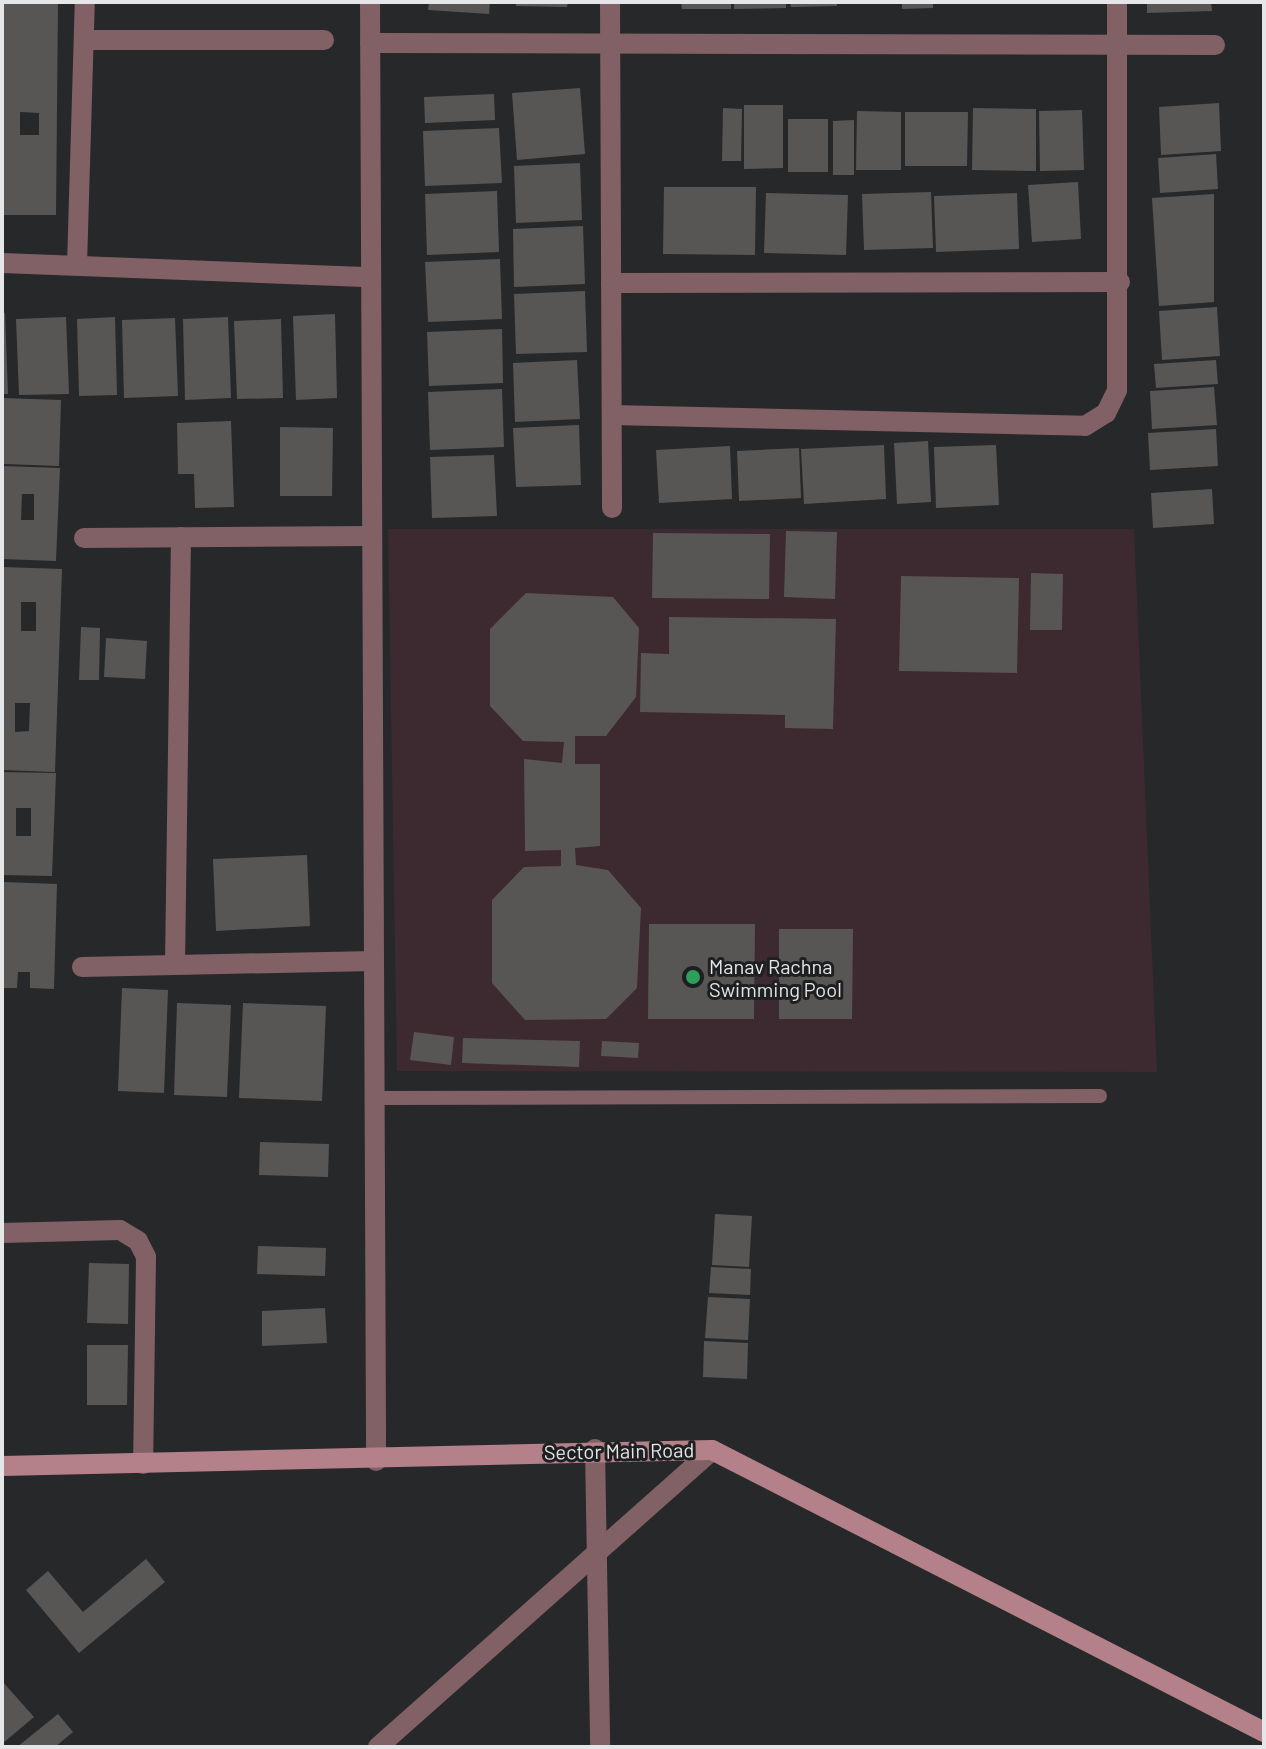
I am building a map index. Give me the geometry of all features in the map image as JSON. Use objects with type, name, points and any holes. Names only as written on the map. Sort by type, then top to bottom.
[{"type":"street","points":[[77,265],[85,2]]},
{"type":"street","points":[[370,2],[377,1098],[376,1461]]},
{"type":"street","points":[[610,2],[612,508]]},
{"type":"street","points":[[612,415],[1085,426],[1106,413],[1117,390],[1120,282],[1117,2]]},
{"type":"street","points":[[84,40],[324,40]]},
{"type":"street","points":[[370,43],[1215,45]]},
{"type":"street","points":[[2,263],[371,277]]},
{"type":"street","points":[[611,283],[1120,282]]},
{"type":"street","points":[[84,538],[372,536]]},
{"type":"street","points":[[175,965],[181,537]]},
{"type":"street","points":[[82,967],[374,961]]},
{"type":"street","points":[[2,1233],[120,1230],[138,1241],[146,1257],[143,1464]]},
{"type":"street","points":[[595,1449],[600,1747]]},
{"type":"street","name":"Sector Main Road","points":[[2,1466],[376,1461],[595,1449],[712,1450],[1264,1732]]},
{"type":"street","points":[[378,1747],[712,1450]]},
{"type":"lane","points":[[377,1098],[1100,1096]]},
{"type":"shaded area","points":[[388,529],[1134,529],[1157,1072],[397,1071]]},
{"type":"building","points":[[2,2],[58,2],[56,215],[2,215]],"holes":[[[20,112],[39,113],[39,135],[20,135]]]},
{"type":"building","points":[[429,2],[490,2],[489,14],[428,10]]},
{"type":"building","points":[[516,2],[568,2],[567,7],[516,6]]},
{"type":"building","points":[[681,2],[731,2],[731,9],[682,9]]},
{"type":"building","points":[[734,2],[786,2],[786,8],[734,9]]},
{"type":"building","points":[[790,2],[837,2],[837,6],[791,7]]},
{"type":"building","points":[[902,2],[933,2],[933,8],[902,9]]},
{"type":"building","points":[[1147,2],[1211,2],[1212,11],[1147,13]]},
{"type":"building","points":[[580,88],[585,154],[517,160],[512,93]]},
{"type":"building","points":[[494,94],[495,120],[425,123],[424,97]]},
{"type":"building","points":[[1219,103],[1221,151],[1161,155],[1159,107]]},
{"type":"building","points":[[744,105],[783,105],[783,168],[744,169]]},
{"type":"building","points":[[723,108],[742,109],[741,161],[722,161]]},
{"type":"building","points":[[973,108],[1036,109],[1036,171],[972,170]]},
{"type":"building","points":[[1082,110],[1084,170],[1040,171],[1039,111]]},
{"type":"building","points":[[857,111],[901,112],[901,170],[856,170]]},
{"type":"building","points":[[905,112],[968,112],[967,166],[905,166]]},
{"type":"building","points":[[788,119],[828,119],[828,172],[788,172]]},
{"type":"building","points":[[854,120],[854,175],[833,175],[833,121]]},
{"type":"building","points":[[499,128],[502,183],[425,186],[423,131]]},
{"type":"building","points":[[1216,154],[1218,189],[1160,193],[1158,158]]},
{"type":"building","points":[[580,163],[582,220],[516,223],[514,166]]},
{"type":"building","points":[[1078,182],[1081,239],[1032,242],[1028,185]]},
{"type":"building","points":[[664,187],[756,187],[755,255],[663,254]]},
{"type":"building","points":[[497,191],[499,252],[427,255],[425,194]]},
{"type":"building","points":[[931,192],[933,248],[864,250],[862,194]]},
{"type":"building","points":[[766,193],[848,195],[846,255],[764,253]]},
{"type":"building","points":[[1017,193],[1019,249],[936,252],[934,196]]},
{"type":"building","points":[[1214,194],[1214,302],[1159,306],[1152,198]]},
{"type":"building","points":[[583,226],[585,284],[514,287],[513,229]]},
{"type":"building","points":[[500,259],[502,319],[428,322],[425,262]]},
{"type":"building","points":[[585,291],[587,352],[516,354],[514,294]]},
{"type":"building","points":[[1217,307],[1220,356],[1162,360],[1159,311]]},
{"type":"building","points":[[2,313],[5,313],[8,394],[2,394]]},
{"type":"building","points":[[335,314],[337,398],[296,400],[293,316]]},
{"type":"building","points":[[66,317],[69,394],[19,395],[16,319]]},
{"type":"building","points":[[115,317],[117,395],[79,396],[77,319]]},
{"type":"building","points":[[228,317],[231,398],[185,400],[183,319]]},
{"type":"building","points":[[175,318],[178,396],[124,398],[122,320]]},
{"type":"building","points":[[281,319],[283,398],[237,399],[234,321]]},
{"type":"building","points":[[502,329],[503,383],[429,386],[427,332]]},
{"type":"building","points":[[577,360],[580,419],[515,422],[513,363]]},
{"type":"building","points":[[1216,360],[1218,384],[1156,388],[1154,364]]},
{"type":"building","points":[[1214,387],[1217,425],[1152,429],[1150,391]]},
{"type":"building","points":[[502,389],[504,447],[430,450],[428,392]]},
{"type":"building","points":[[2,398],[61,400],[59,466],[4,464]]},
{"type":"building","points":[[231,421],[234,507],[195,508],[194,474],[178,474],[177,423]]},
{"type":"building","points":[[579,425],[581,485],[516,487],[513,428]]},
{"type":"building","points":[[280,427],[333,428],[332,496],[280,496]]},
{"type":"building","points":[[1216,429],[1218,466],[1150,470],[1148,433]]},
{"type":"building","points":[[928,441],[931,502],[897,504],[894,443]]},
{"type":"building","points":[[884,445],[886,499],[804,504],[801,449]]},
{"type":"building","points":[[996,445],[999,505],[936,508],[934,447]]},
{"type":"building","points":[[730,446],[732,499],[659,503],[656,450]]},
{"type":"building","points":[[799,448],[801,498],[739,501],[737,451]]},
{"type":"building","points":[[494,455],[497,516],[432,518],[430,457]]},
{"type":"building","points":[[2,466],[60,468],[56,561],[2,559]],"holes":[[[22,494],[34,494],[34,520],[21,520]]]},
{"type":"building","points":[[1212,489],[1214,524],[1153,528],[1151,493]]},
{"type":"building","points":[[786,531],[837,532],[835,599],[784,597]]},
{"type":"building","points":[[653,533],[770,534],[769,599],[652,598]]},
{"type":"building","points":[[2,567],[62,569],[55,772],[2,770]],"holes":[[[21,602],[36,602],[36,631],[21,631]],[[15,703],[30,703],[29,731],[15,732]]]},
{"type":"building","points":[[1031,573],[1063,574],[1062,630],[1030,630]]},
{"type":"building","points":[[901,576],[1019,578],[1017,673],[899,671]]},
{"type":"building","points":[[526,593],[613,597],[639,628],[636,697],[606,736],[575,736],[575,764],[600,764],[600,846],[575,848],[576,865],[608,870],[641,908],[637,988],[606,1019],[525,1020],[492,983],[492,900],[524,867],[561,866],[561,850],[525,851],[524,759],[562,763],[564,742],[523,741],[490,706],[490,629]]},
{"type":"building","points":[[669,617],[836,619],[833,729],[785,728],[785,715],[640,712],[641,653],[669,654]]},
{"type":"building","points":[[81,627],[100,628],[99,680],[79,680]]},
{"type":"building","points":[[106,638],[147,641],[145,679],[104,677]]},
{"type":"building","points":[[2,772],[56,773],[52,876],[2,875]],"holes":[[[16,808],[31,808],[31,836],[16,836]]]},
{"type":"building","points":[[307,855],[310,926],[216,931],[213,859]]},
{"type":"building","points":[[2,882],[57,884],[54,989],[30,988],[30,972],[18,972],[17,988],[2,988]]},
{"type":"building","points":[[649,924],[755,924],[754,1019],[648,1019]]},
{"type":"building","points":[[779,929],[853,929],[852,1019],[779,1019]]},
{"type":"building","points":[[122,988],[168,990],[164,1093],[118,1091]]},
{"type":"building","points":[[177,1003],[231,1005],[227,1097],[174,1095]]},
{"type":"building","points":[[243,1003],[326,1006],[322,1101],[239,1098]]},
{"type":"building","points":[[414,1032],[454,1037],[451,1065],[410,1060]]},
{"type":"building","points":[[463,1038],[580,1041],[579,1067],[462,1063]]},
{"type":"building","points":[[602,1041],[639,1043],[638,1058],[601,1056]]},
{"type":"building","points":[[260,1142],[329,1144],[328,1177],[259,1175]]},
{"type":"building","points":[[715,1214],[752,1216],[749,1267],[712,1265]]},
{"type":"building","points":[[258,1246],[326,1248],[325,1276],[257,1274]]},
{"type":"building","points":[[89,1263],[129,1264],[128,1324],[87,1323]]},
{"type":"building","points":[[711,1267],[751,1269],[750,1295],[709,1293]]},
{"type":"building","points":[[708,1297],[750,1299],[748,1340],[705,1338]]},
{"type":"building","points":[[325,1308],[327,1343],[262,1346],[262,1311]]},
{"type":"building","points":[[704,1341],[748,1343],[747,1379],[703,1377]]},
{"type":"building","points":[[87,1345],[128,1345],[127,1405],[87,1405]]},
{"type":"building","points":[[146,1559],[165,1582],[79,1653],[26,1590],[48,1571],[83,1612]]},
{"type":"building","points":[[2,1681],[34,1717],[2,1744]]},
{"type":"building","points":[[58,1714],[73,1732],[55,1747],[17,1747]]},
{"type":"place","name":"Manav Rachna Swimming Pool","points":[[693,977]]}]
